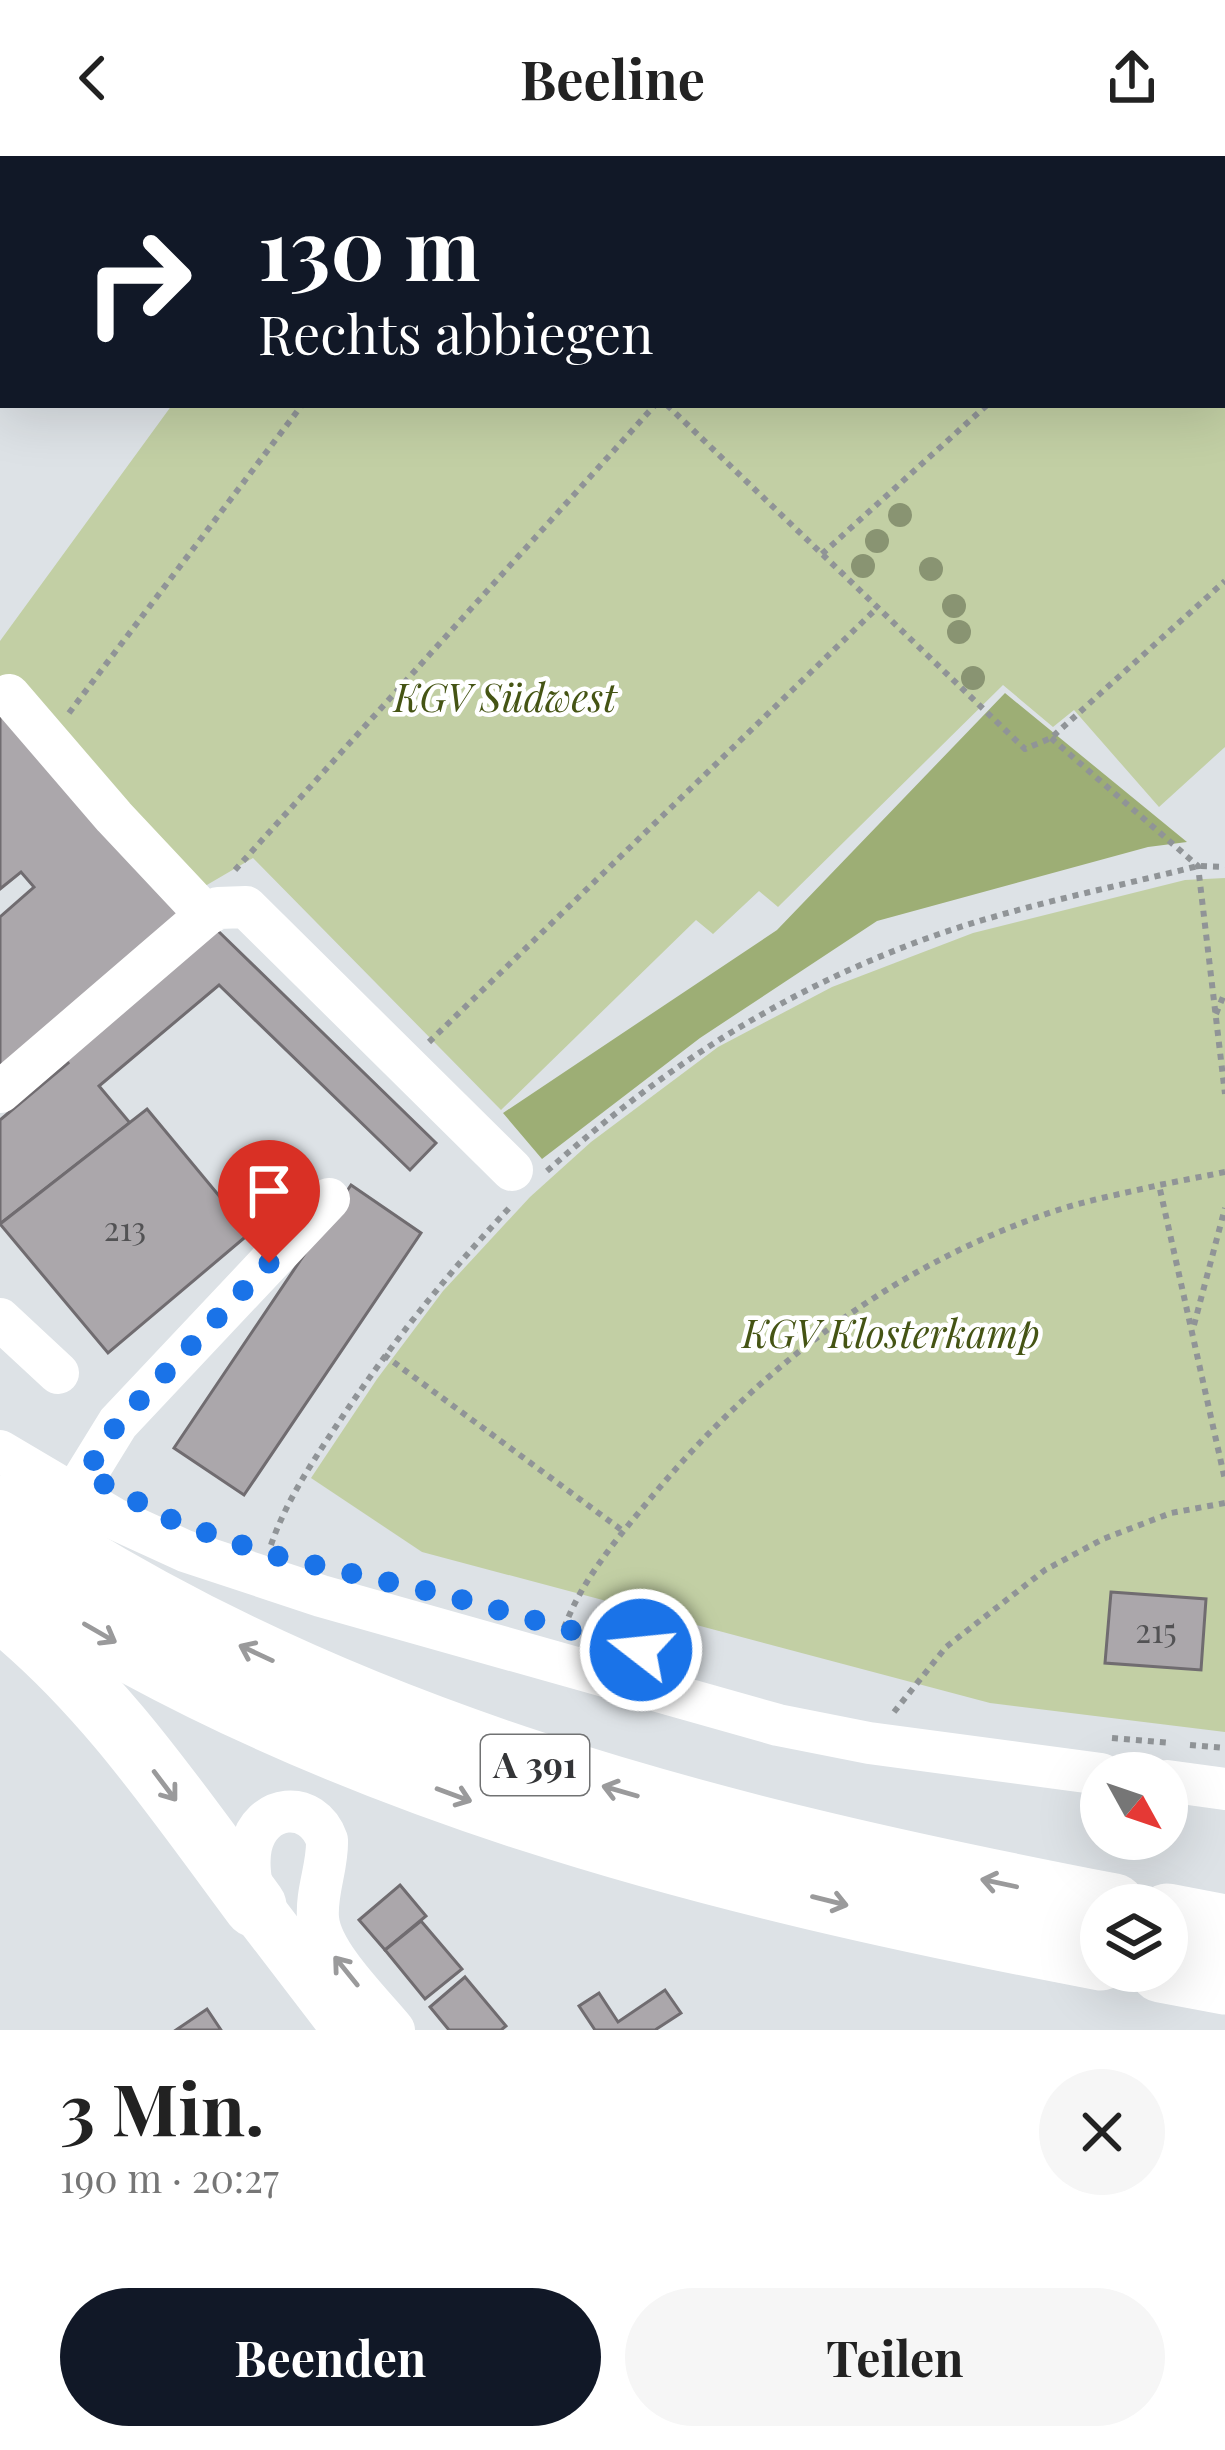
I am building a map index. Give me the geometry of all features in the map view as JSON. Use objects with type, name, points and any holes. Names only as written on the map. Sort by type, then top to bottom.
[{"type":"highway","name":"A 391","points":[[0,1507],[152,1601],[224,1638],[468,1742],[629,1793],[814,1841],[1080,1898]]},
{"type":"highway","name":"A 391","points":[[0,1573],[103,1635],[237,1705],[467,1801],[700,1869],[1080,1956]]},
{"type":"highway","points":[[0,1609],[74,1673],[123,1729],[255,1906]]},
{"type":"highway","points":[[1188,1919],[1225,1926]]},
{"type":"highway","points":[[1188,1976],[1225,1983]]},
{"type":"main road","points":[[255,1906],[350,2030]]},
{"type":"street","points":[[9,695],[46,741],[212,911]]},
{"type":"street","points":[[0,1092],[212,911],[246,908],[525,1181]]},
{"type":"street","points":[[73,1496],[118,1423],[329,1199]]},
{"type":"street","points":[[0,1319],[58,1373]]},
{"type":"street","points":[[0,1451],[115,1519],[185,1551],[260,1578],[683,1700],[869,1743],[1080,1754]]},
{"type":"street","points":[[1188,1784],[1225,1789]]},
{"type":"street","points":[[255,1906],[249,1867],[255,1836],[277,1813],[303,1813],[318,1823],[327,1840],[318,1903],[320,1930],[331,1952],[394,2030]]},
{"type":"path","points":[[46,741],[300,408]]},
{"type":"path","points":[[212,911],[229,877],[652,408]]},
{"type":"path","points":[[670,408],[1025,748],[1052,738],[1225,581]]},
{"type":"path","points":[[822,554],[984,408]]},
{"type":"path","points":[[404,1066],[877,609]]},
{"type":"path","points":[[1052,738],[1198,866],[1225,1094]]},
{"type":"path","points":[[268,1554],[304,1476],[421,1306],[525,1181],[651,1084],[776,1004],[924,940],[992,917],[1198,866],[1225,867]]},
{"type":"path","points":[[1214,1017],[1225,992]]},
{"type":"path","points":[[564,1628],[574,1602],[623,1531],[683,1460],[741,1400],[812,1340],[882,1291],[968,1246],[1061,1209],[1225,1172]]},
{"type":"path","points":[[1159,1185],[1225,1480]]},
{"type":"path","points":[[1193,1328],[1225,1208]]},
{"type":"path","points":[[384,1355],[623,1531]]},
{"type":"path","points":[[915,1714],[894,1712],[946,1647],[1045,1570],[1102,1539],[1171,1513],[1225,1503]]},
{"type":"path","points":[[1152,1752],[1225,1748]]},
{"type":"green space","name":"KGV Südwest","points":[[170,408],[1225,408],[1225,747],[1159,807],[1074,710],[1053,727],[1003,685],[778,907],[759,891],[713,934],[696,920],[501,1110],[253,858],[200,889],[0,681],[0,641]]},
{"type":"green space","points":[[1005,693],[1187,842],[1148,847],[877,921],[700,1038],[542,1159],[503,1113],[777,930]]},
{"type":"green space","name":"KGV Klosterkamp","points":[[1225,878],[1225,1732],[990,1703],[422,1552],[311,1478],[443,1291],[530,1197],[591,1142],[718,1047],[832,987],[973,933],[1185,880]]},
{"type":"building","points":[[0,710],[187,917],[0,1076],[0,917],[34,887],[21,872],[0,889]]},
{"type":"building","points":[[216,929],[436,1143],[410,1170],[219,985],[99,1086],[130,1123],[0,1224],[0,1120],[68,1063],[63,1057]]},
{"type":"building","points":[[147,1109],[250,1233],[108,1353],[0,1224]]},
{"type":"building","points":[[351,1185],[421,1233],[244,1495],[174,1448]]},
{"type":"building","points":[[1111,1592],[1206,1599],[1201,1670],[1105,1663]]},
{"type":"building","points":[[400,1885],[426,1916],[385,1950],[359,1920]]},
{"type":"building","points":[[421,1921],[462,1969],[425,1999],[385,1950]]},
{"type":"building","points":[[465,1977],[506,2026],[501,2030],[449,2030],[430,2007]]},
{"type":"building","points":[[665,1990],[681,2013],[655,2030],[595,2030],[579,2006],[599,1993],[618,2022]]},
{"type":"building","points":[[207,2009],[221,2030],[176,2030]]},
{"type":"route","points":[[269,1263],[118,1423],[85,1474],[176,1522],[268,1554],[449,1596],[641,1650]]}]
